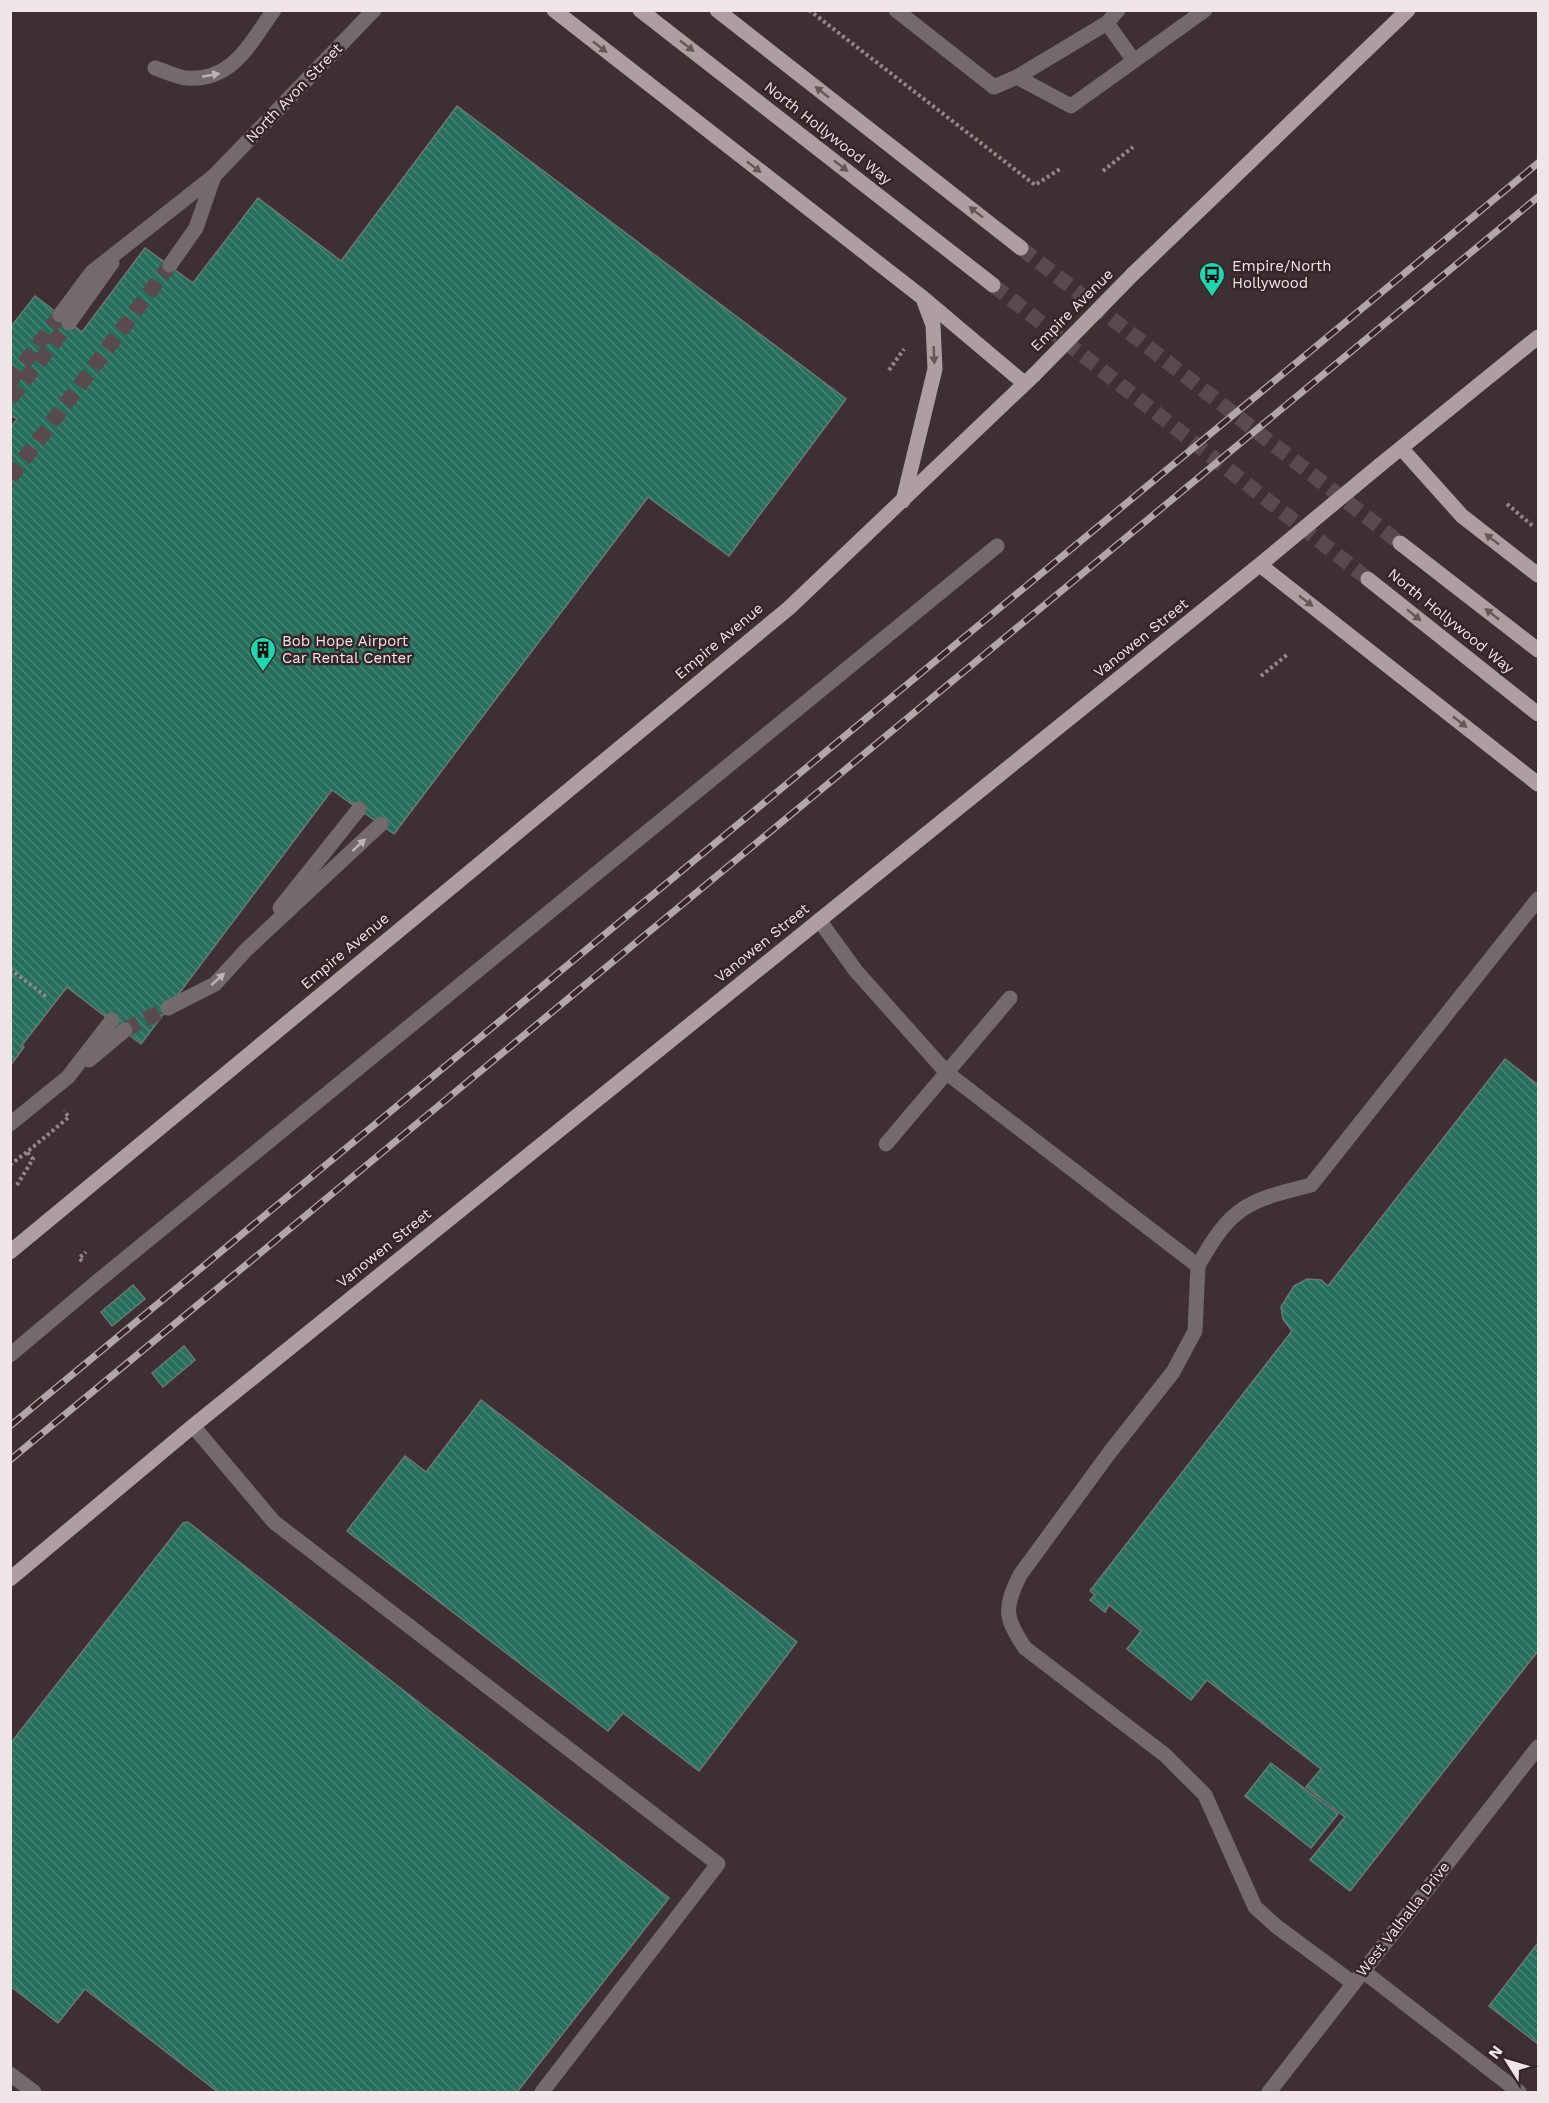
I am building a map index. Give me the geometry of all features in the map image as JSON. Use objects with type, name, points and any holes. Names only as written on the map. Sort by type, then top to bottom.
[{"type":"main road","points":[[554,10],[1029,379]]},
{"type":"main road","name":"North Hollywood Way","points":[[640,10],[993,285]]},
{"type":"main road","name":"North Hollywood Way","points":[[717,10],[1022,248]]},
{"type":"main road","name":"Empire Avenue","points":[[10,1252],[789,608],[903,501],[1133,274],[1408,10]]},
{"type":"main road","points":[[903,501],[935,369],[933,325],[923,298]]},
{"type":"main road","name":"Vanowen Street","points":[[10,1579],[193,1426],[1264,562],[1539,337]]},
{"type":"main road","points":[[1402,449],[1462,516],[1539,575]]},
{"type":"main road","name":"North Hollywood Way","points":[[1400,543],[1539,650]]},
{"type":"main road","points":[[1264,562],[1539,784]]},
{"type":"main road","name":"North Hollywood Way","points":[[1368,579],[1539,714]]},
{"type":"street","points":[[155,68],[186,78],[218,75],[235,63],[274,10]]},
{"type":"street","name":"North Avon Street","points":[[65,319],[92,272],[214,176],[374,10]]},
{"type":"street","points":[[896,10],[994,87],[1017,77],[1107,23],[1118,10]]},
{"type":"street","points":[[1017,77],[1071,106],[1205,10]]},
{"type":"street","points":[[1107,23],[1134,61]]},
{"type":"street","points":[[170,265],[196,228],[214,176]]},
{"type":"street","points":[[10,1355],[107,1273],[997,546]]},
{"type":"street","points":[[168,1008],[215,984],[246,950],[359,809]]},
{"type":"street","points":[[246,950],[381,824]]},
{"type":"street","points":[[1519,2092],[1358,1977],[1276,1926],[1256,1907],[1205,1795],[1165,1755],[1025,1648],[1009,1624],[1010,1596],[1020,1575],[1110,1452],[1173,1372],[1195,1331],[1198,1266],[1217,1232],[1242,1208],[1266,1197],[1311,1185],[1538,899]]},
{"type":"street","points":[[819,920],[856,970],[947,1073],[1198,1266]]},
{"type":"street","points":[[886,1144],[1010,998]]},
{"type":"street","points":[[68,1077],[112,1020]]},
{"type":"street","points":[[10,1124],[125,1030]]},
{"type":"street","points":[[193,1426],[274,1522],[718,1864],[542,2092]]},
{"type":"street","name":"West Valhalla Drive","points":[[1269,2092],[1358,1977],[1533,1767],[1539,1747]]},
{"type":"street","points":[[10,2074],[34,2092]]},
{"type":"path","points":[[809,10],[1035,185],[1060,169]]},
{"type":"path","points":[[1103,171],[1133,147]]},
{"type":"path","points":[[889,370],[904,349]]},
{"type":"path","points":[[1507,504],[1534,527]]},
{"type":"path","points":[[1261,676],[1287,654]]},
{"type":"path","points":[[10,969],[48,998]]},
{"type":"path","points":[[10,1165],[69,1117],[63,1110],[55,1117]]},
{"type":"path","points":[[17,1185],[33,1159],[27,1152]]},
{"type":"building","name":"Bob Hope Airport Car Rental Center","points":[[457,106],[846,399],[729,556],[648,497],[394,834],[332,790],[141,1044],[67,987],[22,1045],[24,1047],[10,1066],[10,428],[17,419],[10,415],[10,328],[35,296],[82,332],[145,248],[193,283],[258,198],[341,261]]},
{"type":"building","points":[[1505,1059],[1538,1085],[1538,1651],[1350,1891],[1310,1860],[1345,1817],[1306,1787],[1321,1769],[1207,1680],[1191,1700],[1127,1649],[1141,1631],[1109,1605],[1105,1612],[1090,1600],[1095,1595],[1090,1591],[1292,1331],[1283,1319],[1281,1307],[1294,1286],[1307,1279],[1321,1280],[1328,1286]]},
{"type":"building","points":[[133,1285],[145,1299],[112,1326],[101,1312]]},
{"type":"building","points":[[184,1346],[195,1360],[163,1387],[152,1373]]},
{"type":"building","points":[[481,1400],[797,1642],[699,1771],[623,1713],[608,1731],[347,1531],[405,1456],[426,1472]]},
{"type":"building","points":[[188,1522],[669,1898],[517,2092],[218,2092],[85,1989],[58,2023],[10,1986],[10,1744],[183,1523]]},
{"type":"building","points":[[1271,1763],[1338,1814],[1311,1848],[1245,1796]]},
{"type":"building","points":[[1538,1943],[1538,2044],[1489,2006]]},
{"type":"tunnel","points":[[1021,248],[1400,543]]},
{"type":"tunnel","points":[[10,478],[170,265]]},
{"type":"tunnel","points":[[993,285],[1368,579]]},
{"type":"tunnel","points":[[10,382],[60,315]]},
{"type":"tunnel","points":[[10,399],[69,323]]},
{"type":"tunnel","points":[[125,1030],[168,1008]]},
{"type":"railway","points":[[10,1426],[1538,163]]},
{"type":"railway","points":[[10,1460],[1538,197]]},
{"type":"place","name":"Empire/North Hollywood","points":[[1212,298]]},
{"type":"place","name":"Bob Hope Airport Car Rental Center","points":[[263,673]]}]
